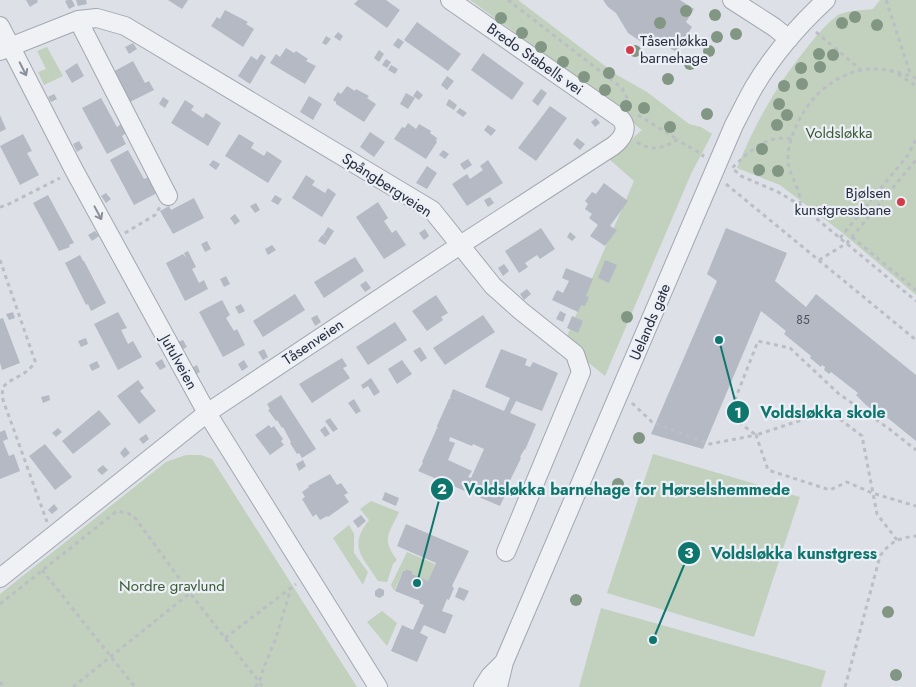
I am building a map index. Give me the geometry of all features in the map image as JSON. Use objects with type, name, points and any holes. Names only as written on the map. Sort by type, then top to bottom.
[{"type":"street","name":"Bredo Stabells vei","points":[[450,0],[622,126]]},
{"type":"street","points":[[732,0],[774,26],[789,39]]},
{"type":"street","name":"Uelands gate","points":[[498,687],[504,662],[718,161],[754,87],[789,39],[826,0]]},
{"type":"street","name":"Spångbergveien","points":[[6,48],[78,20],[97,18],[125,26],[432,210],[493,286],[521,312],[575,354],[581,372],[506,552]]},
{"type":"street","points":[[78,20],[168,196]]},
{"type":"street","name":"Jutulveien","points":[[0,26],[6,48],[207,413],[378,687]]},
{"type":"street","name":"Tåsenveien","points":[[0,578],[207,413],[613,146],[620,141],[622,126]]},
{"type":"street","name":"Uelands gate","points":[[483,687],[490,676],[504,662]]},
{"type":"path","points":[[508,0],[622,88],[633,111],[649,123],[703,155]]},
{"type":"path","points":[[886,0],[911,76]]},
{"type":"path","points":[[816,32],[862,70]]},
{"type":"path","points":[[800,205],[801,198],[788,161],[791,139],[806,107],[828,85],[841,77],[862,70],[873,69],[896,72],[916,78]]},
{"type":"path","points":[[896,72],[916,86]]},
{"type":"path","points":[[622,126],[647,148],[656,149],[677,140]]},
{"type":"path","points":[[791,139],[780,137],[767,141],[752,150],[732,168],[742,176],[778,192],[800,205],[916,300]]},
{"type":"path","points":[[840,238],[908,155],[916,139]]},
{"type":"path","points":[[820,260],[847,244],[916,160]]},
{"type":"path","points":[[0,207],[74,170]]},
{"type":"path","points":[[726,184],[916,340]]},
{"type":"path","points":[[113,241],[155,215],[168,196]]},
{"type":"path","points":[[852,237],[916,290]]},
{"type":"path","points":[[0,260],[35,361],[26,373],[7,382],[2,388],[2,397]]},
{"type":"path","points":[[916,450],[888,428],[838,394],[790,348],[758,342],[728,415],[756,435],[768,470],[830,490],[847,482],[872,493],[916,506]]},
{"type":"path","points":[[0,392],[52,537]]},
{"type":"path","points":[[632,403],[652,422],[710,444],[756,435],[829,411],[862,436],[877,514],[897,540]]},
{"type":"path","points":[[0,604],[116,511],[128,513],[136,519],[190,593],[263,687]]},
{"type":"path","points":[[845,687],[880,556],[887,546],[897,540],[915,535]]},
{"type":"path","points":[[42,570],[135,687]]},
{"type":"path","points":[[225,638],[296,584]]},
{"type":"path","points":[[255,687],[259,683],[276,638],[291,588]]},
{"type":"path","points":[[73,687],[190,593]]},
{"type":"path","points":[[0,682],[4,687]]},
{"type":"green space","points":[[470,0],[518,0],[617,75],[647,92],[689,124],[701,127],[712,134],[691,174],[605,376],[564,343],[634,181],[609,159],[642,130],[541,51]]},
{"type":"green space","name":"Voldsløkka","points":[[880,0],[916,0],[916,295],[840,231],[780,185],[737,168],[751,135],[768,104],[787,74],[816,37],[838,15],[873,9]]},
{"type":"green space","points":[[47,47],[63,76],[44,85],[38,72],[46,69],[37,51]]},
{"type":"green space","points":[[653,454],[800,497],[754,637],[607,593]]},
{"type":"green space","name":"Nordre gravlund","points":[[186,455],[201,455],[212,459],[357,687],[0,687],[0,594],[166,462]]},
{"type":"green space","points":[[371,501],[399,512],[388,536],[389,546],[397,560],[393,564],[387,582],[378,581],[363,558],[358,545],[359,537],[369,520],[360,509]]},
{"type":"green space","points":[[349,525],[354,534],[354,553],[368,572],[363,585],[333,538]]},
{"type":"green space","points":[[407,552],[435,564],[428,582],[412,575],[413,573],[406,569],[403,571],[394,591],[391,585]]},
{"type":"green space","points":[[601,608],[826,671],[821,687],[579,687]]},
{"type":"green space","points":[[382,611],[397,623],[387,646],[367,622]]},
{"type":"building","points":[[26,0],[37,0],[38,2],[30,7]]},
{"type":"building","points":[[72,0],[75,6],[69,9],[65,1]]},
{"type":"building","points":[[76,0],[86,0],[87,4],[78,6]]},
{"type":"building","points":[[168,0],[188,0],[182,9]]},
{"type":"building","points":[[358,0],[386,0],[400,10],[387,28],[354,4]]},
{"type":"building","points":[[603,0],[680,0],[694,9],[686,22],[692,27],[676,52],[655,38],[649,47],[628,33],[616,13]]},
{"type":"building","points":[[225,10],[248,22],[246,24],[254,29],[243,47],[211,26],[217,17],[220,19]]},
{"type":"building","points":[[417,22],[461,54],[448,71],[404,40]]},
{"type":"building","points":[[338,32],[343,36],[340,41],[334,37]]},
{"type":"building","points":[[326,36],[331,39],[326,45],[322,43]]},
{"type":"building","points":[[398,38],[404,42],[399,49],[393,45]]},
{"type":"building","points":[[133,43],[137,49],[129,54],[125,47]]},
{"type":"building","points":[[286,48],[294,53],[296,51],[308,59],[306,61],[316,66],[305,84],[270,63],[276,54],[280,57]]},
{"type":"building","points":[[379,50],[384,54],[379,62],[374,58]]},
{"type":"building","points":[[483,53],[524,83],[512,100],[471,70]]},
{"type":"building","points":[[261,54],[266,57],[250,84],[238,76],[251,56],[257,60]]},
{"type":"building","points":[[386,59],[391,62],[387,68],[382,65]]},
{"type":"building","points":[[133,61],[145,83],[149,81],[154,90],[130,102],[119,80],[109,74]]},
{"type":"building","points":[[77,63],[84,76],[72,83],[65,71]]},
{"type":"building","points":[[391,65],[398,69],[395,74],[388,70]]},
{"type":"building","points":[[447,76],[454,81],[447,90],[441,85]]},
{"type":"building","points":[[347,86],[369,96],[367,98],[376,104],[364,122],[336,104],[333,100],[338,92],[341,94]]},
{"type":"building","points":[[541,89],[547,93],[538,106],[532,101]]},
{"type":"building","points":[[417,90],[423,95],[419,100],[413,96]]},
{"type":"building","points":[[406,93],[415,98],[408,109],[400,104]]},
{"type":"building","points":[[54,94],[57,99],[51,102],[48,97]]},
{"type":"building","points":[[309,96],[322,104],[313,120],[300,112]]},
{"type":"building","points":[[163,97],[169,101],[165,108],[159,104]]},
{"type":"building","points":[[101,98],[117,127],[121,124],[126,133],[122,136],[126,144],[107,154],[82,108]]},
{"type":"building","points":[[449,99],[457,105],[454,110],[446,105]]},
{"type":"building","points":[[185,100],[194,106],[191,110],[203,118],[206,113],[221,123],[208,146],[171,123]]},
{"type":"building","points":[[550,106],[567,118],[536,161],[518,148]]},
{"type":"building","points":[[460,108],[467,113],[463,117],[456,112]]},
{"type":"building","points":[[0,115],[6,129],[0,132]]},
{"type":"building","points":[[596,118],[600,123],[595,127],[591,122]]},
{"type":"building","points":[[408,123],[416,129],[419,124],[431,131],[430,133],[437,138],[437,142],[426,159],[394,139],[402,127],[405,128]]},
{"type":"building","points":[[488,125],[496,130],[491,136],[484,130]]},
{"type":"building","points":[[370,132],[385,142],[374,157],[360,147]]},
{"type":"building","points":[[23,134],[32,151],[27,153],[39,175],[20,185],[0,146]]},
{"type":"building","points":[[239,134],[254,143],[251,148],[264,156],[267,151],[282,161],[268,183],[225,156]]},
{"type":"building","points":[[577,138],[585,144],[580,150],[573,144]]},
{"type":"building","points":[[79,141],[83,148],[77,152],[73,144]]},
{"type":"building","points":[[128,150],[144,179],[149,177],[157,193],[134,205],[110,160]]},
{"type":"building","points":[[443,150],[449,154],[445,159],[439,155]]},
{"type":"building","points":[[468,159],[472,165],[464,170],[460,164]]},
{"type":"building","points":[[213,160],[220,164],[216,170],[209,165]]},
{"type":"building","points":[[488,160],[503,183],[467,206],[452,184],[467,174],[470,179],[483,170],[480,166]]},
{"type":"building","points":[[427,166],[437,173],[427,189],[416,183]]},
{"type":"building","points":[[306,175],[315,181],[312,185],[325,193],[328,188],[336,194],[322,217],[292,198]]},
{"type":"building","points":[[604,183],[628,201],[610,226],[617,230],[605,246],[590,236],[598,225],[589,218],[592,214],[585,209],[588,204],[585,201],[592,192],[596,194]]},
{"type":"building","points":[[106,193],[111,199],[106,203],[101,196]]},
{"type":"building","points":[[48,195],[74,243],[69,245],[70,247],[59,251],[33,203]]},
{"type":"building","points":[[275,195],[282,199],[278,205],[271,201]]},
{"type":"building","points":[[490,197],[494,203],[488,207],[484,200]]},
{"type":"building","points":[[194,198],[204,218],[173,234],[160,211],[169,206],[171,210]]},
{"type":"building","points":[[378,202],[388,218],[384,221],[392,233],[396,230],[406,245],[384,259],[356,217]]},
{"type":"building","points":[[256,203],[260,210],[255,213],[250,206]]},
{"type":"building","points":[[235,214],[240,221],[235,225],[230,218]]},
{"type":"building","points":[[328,227],[334,231],[329,239],[323,235]]},
{"type":"building","points":[[541,228],[555,249],[540,259],[537,255],[525,263],[528,267],[519,273],[505,251]]},
{"type":"building","points":[[726,228],[787,253],[775,281],[806,307],[816,294],[916,375],[916,441],[878,410],[876,413],[866,405],[856,395],[858,393],[831,372],[829,374],[824,370],[825,367],[822,365],[821,367],[810,358],[811,356],[784,334],[786,331],[761,311],[703,449],[651,434],[717,281],[707,274]]},
{"type":"building","points":[[425,229],[429,236],[424,240],[419,233]]},
{"type":"building","points":[[95,231],[99,236],[92,241],[88,235]]},
{"type":"building","points":[[570,232],[576,237],[572,241],[567,237]]},
{"type":"building","points":[[322,235],[329,239],[325,245],[318,241]]},
{"type":"building","points":[[207,241],[211,249],[205,252],[201,244]]},
{"type":"building","points":[[272,245],[276,250],[268,255],[265,249]]},
{"type":"building","points":[[188,251],[196,267],[192,269],[199,283],[204,280],[208,289],[185,301],[166,263],[183,254],[186,258],[184,253]]},
{"type":"building","points":[[80,255],[106,303],[91,311],[88,304],[86,305],[65,263]]},
{"type":"building","points":[[355,257],[364,271],[324,298],[314,282]]},
{"type":"building","points":[[605,260],[617,265],[609,283],[598,278]]},
{"type":"building","points":[[504,264],[509,271],[503,276],[498,268]]},
{"type":"building","points":[[566,268],[593,279],[586,296],[589,297],[585,306],[581,305],[578,312],[552,300],[557,290],[563,293],[569,281],[562,278]]},
{"type":"building","points":[[226,276],[230,284],[224,287],[220,279]]},
{"type":"building","points":[[366,281],[371,288],[365,292],[360,285]]},
{"type":"building","points":[[527,289],[531,294],[524,300],[520,294]]},
{"type":"building","points":[[295,294],[305,310],[263,337],[253,321]]},
{"type":"building","points":[[436,295],[448,313],[441,317],[443,320],[427,331],[412,311]]},
{"type":"building","points":[[222,300],[230,315],[226,318],[234,331],[237,329],[245,345],[223,357],[199,312]]},
{"type":"building","points":[[241,304],[245,311],[239,314],[235,307]]},
{"type":"building","points":[[560,311],[566,314],[563,322],[556,319]]},
{"type":"building","points":[[13,312],[15,318],[9,320],[6,314]]},
{"type":"building","points":[[118,312],[127,328],[121,330],[128,344],[133,341],[142,357],[118,370],[94,324]]},
{"type":"building","points":[[317,315],[321,322],[315,326],[311,318]]},
{"type":"building","points":[[483,315],[495,332],[445,365],[433,348]]},
{"type":"building","points":[[572,316],[583,321],[578,333],[567,328]]},
{"type":"building","points":[[3,318],[20,363],[2,370],[0,363],[0,319]]},
{"type":"building","points":[[395,322],[407,340],[368,365],[356,347]]},
{"type":"building","points":[[86,338],[88,344],[81,347],[78,341]]},
{"type":"building","points":[[183,340],[187,347],[181,350],[177,342]]},
{"type":"building","points":[[420,347],[427,358],[421,362],[413,351]]},
{"type":"building","points":[[264,349],[268,357],[263,360],[258,352]]},
{"type":"building","points":[[501,349],[527,359],[525,365],[530,367],[533,362],[558,373],[542,411],[516,401],[510,413],[536,424],[525,450],[523,449],[521,458],[504,493],[506,493],[500,506],[418,471],[438,429],[437,426],[451,398],[453,389],[504,411],[510,398],[485,387]],"holes":[[[450,437],[472,446],[473,444],[484,449],[471,478],[468,477],[472,471],[448,460],[455,443],[449,441]]]},
{"type":"building","points":[[342,358],[347,366],[343,368],[350,378],[312,403],[299,384]]},
{"type":"building","points":[[162,359],[166,367],[160,370],[155,363]]},
{"type":"building","points":[[244,360],[248,367],[242,371],[238,364]]},
{"type":"building","points":[[402,360],[412,374],[397,384],[388,369]]},
{"type":"building","points":[[97,361],[100,367],[92,371],[89,365]]},
{"type":"building","points":[[197,365],[200,372],[195,375],[191,368]]},
{"type":"building","points":[[371,378],[380,392],[374,396],[368,386],[363,389],[361,385]]},
{"type":"building","points":[[138,380],[144,388],[140,391],[156,411],[139,424],[117,396]]},
{"type":"building","points":[[49,395],[50,400],[43,403],[41,397]]},
{"type":"building","points":[[281,395],[316,449],[302,458],[290,443],[283,427],[268,410],[270,409],[267,404]]},
{"type":"building","points":[[354,399],[361,411],[356,414],[348,403]]},
{"type":"building","points":[[99,410],[111,424],[73,454],[62,441]]},
{"type":"building","points":[[330,418],[338,429],[333,432],[325,421]]},
{"type":"building","points":[[269,425],[271,428],[274,426],[283,439],[281,441],[284,445],[270,455],[255,435]]},
{"type":"building","points":[[325,426],[330,434],[325,437],[320,430]]},
{"type":"building","points":[[58,428],[62,432],[56,437],[52,433]]},
{"type":"building","points":[[5,430],[8,439],[3,441],[9,456],[14,454],[20,471],[0,479],[0,432]]},
{"type":"building","points":[[146,434],[149,439],[143,444],[139,439]]},
{"type":"building","points":[[45,444],[72,477],[55,490],[29,456]]},
{"type":"building","points":[[125,447],[130,453],[124,458],[120,453]]},
{"type":"building","points":[[303,460],[306,466],[299,471],[296,464]]},
{"type":"building","points":[[103,465],[108,470],[102,475],[97,470]]},
{"type":"building","points":[[330,474],[337,485],[341,483],[348,493],[344,495],[349,502],[328,517],[320,520],[316,514],[313,517],[302,499],[305,497],[302,492],[308,486]]},
{"type":"building","points":[[385,492],[399,498],[396,506],[382,500]]},
{"type":"building","points":[[54,504],[58,509],[52,514],[48,510]]},
{"type":"building","points":[[361,515],[366,521],[358,528],[353,521]]},
{"type":"building","points":[[406,524],[469,551],[452,586],[454,588],[449,600],[447,599],[442,611],[453,615],[445,634],[424,625],[420,633],[428,637],[417,662],[391,651],[402,625],[413,630],[424,605],[419,603],[420,601],[395,591],[403,571],[406,569],[413,572],[412,574],[428,581],[436,563],[397,546]]},
{"type":"building","points":[[459,587],[469,591],[464,601],[455,597]]},
{"type":"building","points":[[379,588],[384,590],[384,595],[380,598],[375,596],[375,591]]},
{"type":"place","name":"Tåsenløkka barnehage","points":[[630,50]]},
{"type":"place","name":"Bjølsen kunstgressbane","points":[[901,202]]},
{"type":"place","name":"Voldsløkka skole","points":[[719,340]]},
{"type":"place","name":"Voldsløkka barnehage for Hørselshemmede","points":[[417,583]]},
{"type":"place","name":"Voldsløkka kunstgress","points":[[653,640]]}]
